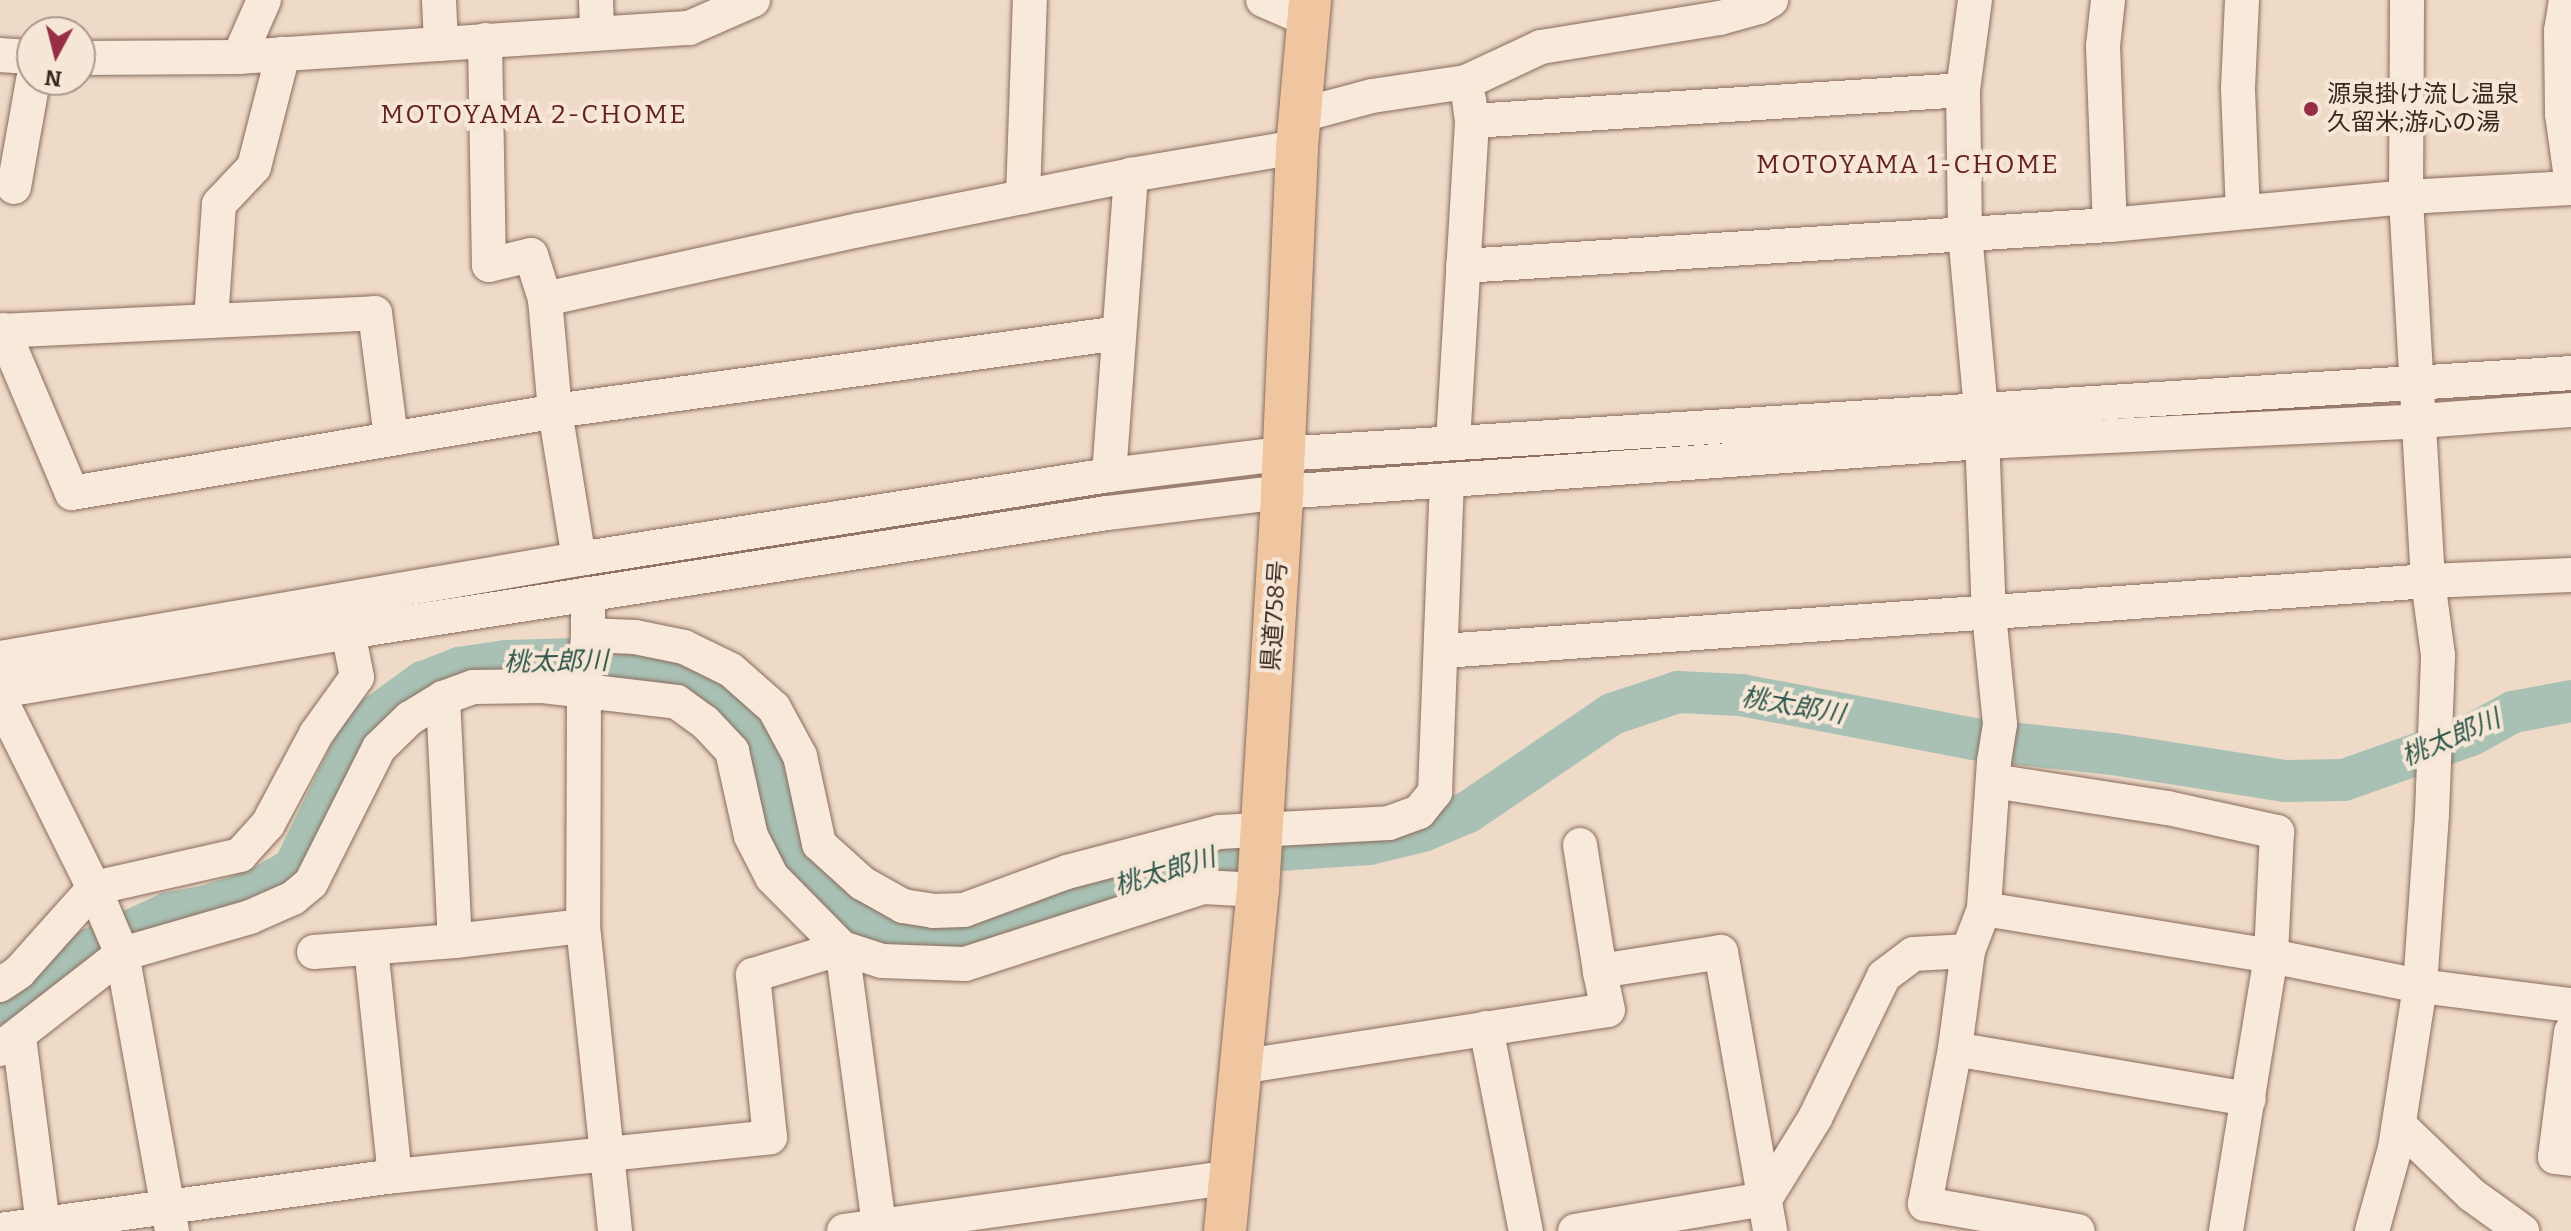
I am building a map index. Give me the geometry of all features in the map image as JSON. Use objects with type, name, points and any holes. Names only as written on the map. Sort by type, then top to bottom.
[{"type":"main road","name":"県道758号","points":[[1225,1231],[1258,890],[1299,131],[1310,10]]},
{"type":"street","points":[[439,0],[441,44]]},
{"type":"street","points":[[96,58],[239,57],[441,44],[485,40],[597,16],[689,28],[753,0]]},
{"type":"street","points":[[1023,197],[1030,0]]},
{"type":"street","points":[[1263,0],[1310,10]]},
{"type":"street","points":[[545,299],[1131,175],[1299,131],[1372,96],[1466,82],[1541,47],[1720,18],[1759,7],[1771,0]]},
{"type":"street","points":[[1975,0],[1963,90],[1965,234],[1982,425],[1989,614],[2000,724],[1984,909],[1968,951],[1955,1049],[1925,1204],[2076,1231]]},
{"type":"street","points":[[2108,0],[2103,46],[2110,225]]},
{"type":"street","points":[[2242,0],[2238,89],[2243,212]]},
{"type":"street","points":[[2372,1231],[2399,1125],[2420,986],[2432,814],[2438,655],[2428,581],[2406,197],[2407,0]]},
{"type":"street","points":[[2566,0],[2561,30],[2562,114],[2571,178]]},
{"type":"street","points":[[239,57],[257,3]]},
{"type":"street","points":[[485,40],[489,265],[531,255],[545,299],[555,411],[579,559]]},
{"type":"street","points":[[211,321],[219,204],[254,167],[283,54]]},
{"type":"street","points":[[1453,442],[1472,121],[1466,82]]},
{"type":"street","points":[[1472,121],[1963,90]]},
{"type":"street","points":[[14,187],[30,96]]},
{"type":"street","points":[[1109,475],[1131,175]]},
{"type":"street","points":[[1463,266],[2110,225],[2406,197],[2571,188]]},
{"type":"street","points":[[391,438],[375,313],[2,330],[72,493],[555,411],[1119,333]]},
{"type":"street","points":[[0,658],[579,559],[1109,475],[1282,473],[1447,480],[2418,383],[2571,373]]},
{"type":"street","points":[[0,691],[348,632],[1107,513],[1282,473],[1453,442],[1982,425],[2420,421],[2571,410]]},
{"type":"street","points":[[588,635],[635,637],[684,647],[731,670],[774,708],[800,756],[819,844],[862,883],[903,906],[933,911],[964,910],[1067,872],[1219,832],[1389,823],[1419,812],[1435,792],[1443,651],[1447,480]]},
{"type":"street","points":[[1443,651],[2428,581],[2571,575]]},
{"type":"street","points":[[588,594],[584,690],[583,926],[610,1154],[615,1231]]},
{"type":"street","points":[[0,985],[19,972],[99,899],[240,855],[268,824],[316,734],[357,677],[348,632]]},
{"type":"street","points":[[43,1228],[10,1043],[122,954],[250,917],[293,898],[311,883],[379,748],[410,718],[443,698],[473,687],[584,690],[677,702],[705,722],[732,751],[751,836],[772,877],[842,948],[882,961],[965,964],[1203,887],[1258,890]]},
{"type":"street","points":[[443,698],[455,941]]},
{"type":"street","points":[[0,699],[99,899],[122,954],[170,1218]]},
{"type":"street","points":[[1993,781],[2168,808],[2277,832],[2271,956],[2226,1231]]},
{"type":"street","points":[[1239,1067],[1608,1010],[1580,845]]},
{"type":"street","points":[[1984,909],[2271,956],[2420,986],[2571,1005]]},
{"type":"street","points":[[314,952],[455,941],[583,926]]},
{"type":"street","points":[[371,948],[395,1176]]},
{"type":"street","points":[[0,1230],[170,1218],[395,1176],[770,1137],[753,975],[842,948]]},
{"type":"street","points":[[842,948],[880,1229]]},
{"type":"street","points":[[1768,1215],[1884,976],[1913,954],[1968,951]]},
{"type":"street","points":[[1600,971],[1721,952],[1768,1215]]},
{"type":"street","points":[[1486,1028],[1526,1231]]},
{"type":"street","points":[[2571,1032],[2555,1157],[2571,1159]]},
{"type":"street","points":[[1955,1049],[2249,1099]]},
{"type":"street","points":[[2399,1125],[2472,1195],[2522,1231]]},
{"type":"street","points":[[844,1231],[880,1229],[1231,1177]]},
{"type":"street","points":[[1575,1231],[1768,1215]]},
{"type":"waterway","name":"桃太郎川","points":[[0,1017],[86,951],[169,913],[204,907],[257,890],[294,868],[365,724],[423,682],[459,668],[506,661],[609,658],[656,666],[703,684],[741,712],[761,747],[793,857],[816,893],[886,936],[948,942],[980,937],[1165,867],[1220,854],[1369,844],[1423,831],[1468,812],[1612,714],[1678,692],[1741,695],[1974,739],[2113,754],[2285,781],[2344,780],[2471,735],[2513,712],[2571,701]]},
{"type":"place","name":"源泉掛け流し温泉 久留米;游心の湯","points":[[2311,109]]},
{"type":"district","name":"MOTOYAMA 2-CHOME","points":[[534,115]]},
{"type":"district","name":"MOTOYAMA 1-CHOME","points":[[1908,165]]}]
